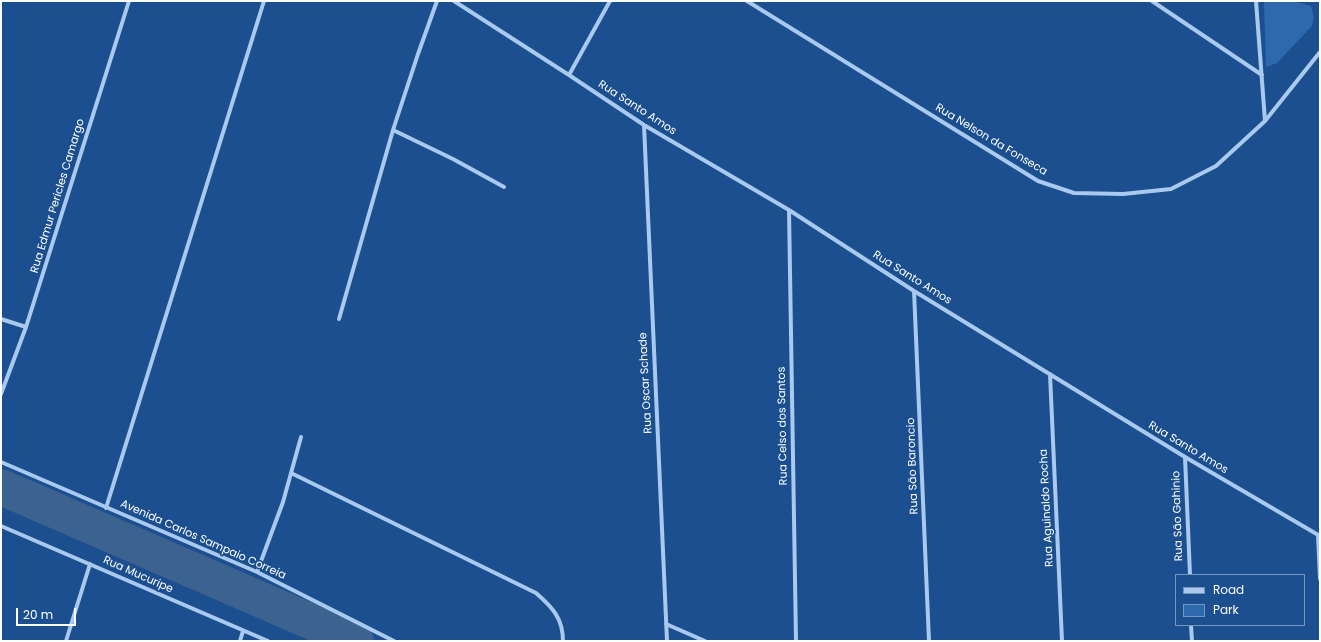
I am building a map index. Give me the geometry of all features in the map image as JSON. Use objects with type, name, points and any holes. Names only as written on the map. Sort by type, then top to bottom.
[{"type":"street","name":"Rua Edmur Pericles Camargo","points":[[1,394],[26,327],[129,1]]},
{"type":"street","points":[[106,508],[264,1]]},
{"type":"street","points":[[339,319],[393,130],[418,54],[438,1]]},
{"type":"street","name":"Rua Santo Amos","points":[[454,1],[570,75],[644,125],[789,210],[914,291],[1185,457],[1319,536]]},
{"type":"street","points":[[570,75],[610,1]]},
{"type":"street","name":"Rua Nelson da Fonseca","points":[[746,1],[1038,181],[1074,194],[1123,194],[1171,189],[1216,166],[1265,121],[1320,52]]},
{"type":"street","points":[[1152,1],[1262,75]]},
{"type":"street","points":[[1256,1],[1265,121]]},
{"type":"street","name":"Rua Oscar Schade","points":[[644,125],[667,641]]},
{"type":"street","points":[[393,130],[453,159],[504,187]]},
{"type":"street","name":"Rua Celso dos Santos","points":[[789,210],[796,641]]},
{"type":"street","name":"Rua São Baroncio","points":[[914,291],[929,641]]},
{"type":"street","points":[[1,319],[26,327]]},
{"type":"street","name":"Rua Aguinaldo Rocha","points":[[1050,374],[1062,641]]},
{"type":"street","points":[[257,572],[283,502],[301,437]]},
{"type":"street","name":"Rua São Gahinio","points":[[1185,457],[1190,574]]},
{"type":"street","name":"Avenida Carlos Sampaio Correia","points":[[1,462],[257,572],[394,641]]},
{"type":"street","points":[[291,473],[536,593],[550,605],[560,619],[563,641]]},
{"type":"street","name":"Rua Mucuripe","points":[[1,526],[268,641]]},
{"type":"street","points":[[1319,536],[1320,579]]},
{"type":"street","points":[[66,641],[90,564]]},
{"type":"street","points":[[666,624],[705,641]]},
{"type":"street","points":[[1192,626],[1192,641]]},
{"type":"street","points":[[240,641],[243,631]]},
{"type":"green space","points":[[1264,1],[1293,1],[1311,6],[1314,17],[1312,26],[1277,63],[1266,67]]},
{"type":"waterway","points":[[1,487],[356,641]]}]
